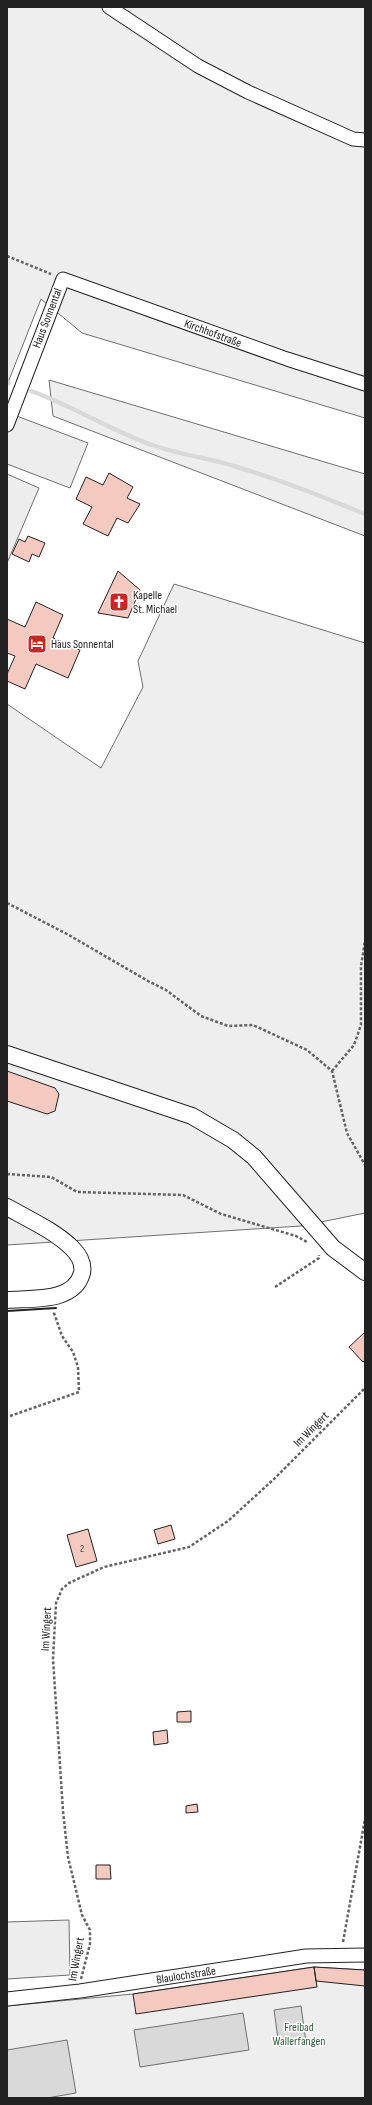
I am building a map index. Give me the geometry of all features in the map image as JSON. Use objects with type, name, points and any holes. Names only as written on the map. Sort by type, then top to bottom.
[{"type":"street","points":[[109,7],[198,66],[248,92],[353,139],[365,140]]},
{"type":"street","name":"Haus Sonnental","points":[[7,425],[62,278]]},
{"type":"street","name":"Kirchhofstraße","points":[[62,278],[286,359],[365,384]]},
{"type":"street","points":[[7,1054],[192,1116],[213,1127],[233,1140],[254,1157],[299,1210],[326,1250],[365,1272]]},
{"type":"street","points":[[7,1207],[65,1243],[80,1258],[82,1269],[80,1279],[72,1288],[55,1296],[7,1300]]},
{"type":"street","name":"Blaulochstraße","points":[[7,1998],[80,1991],[306,1956],[342,1954],[365,1955]]},
{"type":"path","points":[[7,256],[62,278]]},
{"type":"path","points":[[7,903],[67,934],[166,990],[201,1016],[228,1026],[253,1025],[308,1050],[332,1071],[347,1133],[365,1165]]},
{"type":"path","points":[[332,1071],[354,1044],[361,1025],[361,966],[365,941]]},
{"type":"path","points":[[7,1174],[51,1177],[77,1192],[183,1195],[221,1214],[296,1236],[313,1245]]},
{"type":"path","points":[[316,1249],[326,1250]]},
{"type":"path","points":[[275,1287],[319,1258],[326,1250]]},
{"type":"path","points":[[10,1416],[79,1392],[78,1367],[74,1352],[62,1336],[54,1312],[58,1308],[55,1296]]},
{"type":"path","name":"Im Wingert","points":[[80,1991],[82,1975],[90,1944],[90,1930],[82,1915],[75,1891],[68,1857],[63,1811],[53,1659],[56,1603],[62,1589],[69,1583],[104,1567],[189,1547],[228,1521],[274,1479],[365,1388]]},
{"type":"path","points":[[342,1954],[343,1934],[365,1820]]},
{"type":"green space","points":[[7,7],[365,7],[365,418],[82,333],[41,299],[7,385]]},
{"type":"green space","points":[[49,380],[365,474],[365,536],[53,416]]},
{"type":"green space","points":[[174,584],[365,643],[365,1213],[301,1226],[7,1245],[7,704],[101,768],[143,687],[138,661]]},
{"type":"green space","name":"Freibad Wallerfangen","points":[[314,1967],[365,1970],[365,2098],[7,2098],[7,2006],[133,1994]]},
{"type":"shaded area","points":[[14,415],[88,443],[70,488],[7,464],[7,433]]},
{"type":"shaded area","points":[[7,474],[39,488],[7,563]]},
{"type":"shaded area","points":[[69,1920],[70,1975],[7,1979],[7,1922]]},
{"type":"shaded area","points":[[301,2006],[306,2042],[279,2046],[274,2010]]},
{"type":"shaded area","points":[[243,2013],[249,2050],[140,2067],[134,2030]]},
{"type":"shaded area","points":[[67,2040],[76,2093],[47,2098],[7,2098],[7,2050]]},
{"type":"building","points":[[109,473],[133,487],[127,498],[140,504],[128,523],[117,518],[108,536],[83,524],[92,507],[76,499],[86,477],[103,485]]},
{"type":"building","points":[[28,536],[45,543],[39,557],[32,554],[29,562],[12,554],[19,539],[25,542]]},
{"type":"building","name":"Kapelle St. Michael","points":[[118,571],[140,590],[128,618],[98,613]]},
{"type":"building","name":"Haus Sonnental","points":[[36,602],[63,615],[53,638],[80,650],[68,678],[36,664],[25,689],[7,681],[7,674],[15,656],[7,653],[7,619],[25,627]]},
{"type":"building","points":[[7,1071],[55,1088],[59,1094],[55,1111],[47,1114],[7,1101]]},
{"type":"building","points":[[365,1332],[365,1360],[363,1362],[349,1347]]},
{"type":"building","points":[[171,1525],[175,1539],[158,1544],[154,1530]]},
{"type":"building","points":[[88,1529],[97,1561],[76,1567],[67,1535]]},
{"type":"building","points":[[191,1711],[191,1722],[177,1722],[177,1712]]},
{"type":"building","points":[[167,1730],[168,1743],[154,1745],[153,1732]]},
{"type":"building","points":[[197,1804],[198,1812],[186,1813],[186,1806]]},
{"type":"building","points":[[96,1865],[110,1865],[111,1879],[96,1879]]},
{"type":"building","points":[[314,1967],[365,1970],[365,1986],[316,1981]]},
{"type":"building","points":[[314,1967],[317,1987],[136,2014],[133,1994]]},
{"type":"waterway","points":[[31,391],[152,445],[253,472],[302,489],[365,514]]},
{"type":"wall","points":[[7,1311],[56,1308]]},
{"type":"place","name":"Kapelle St. Michael","points":[[119,602]]},
{"type":"place","name":"Haus Sonnental","points":[[37,644]]}]
